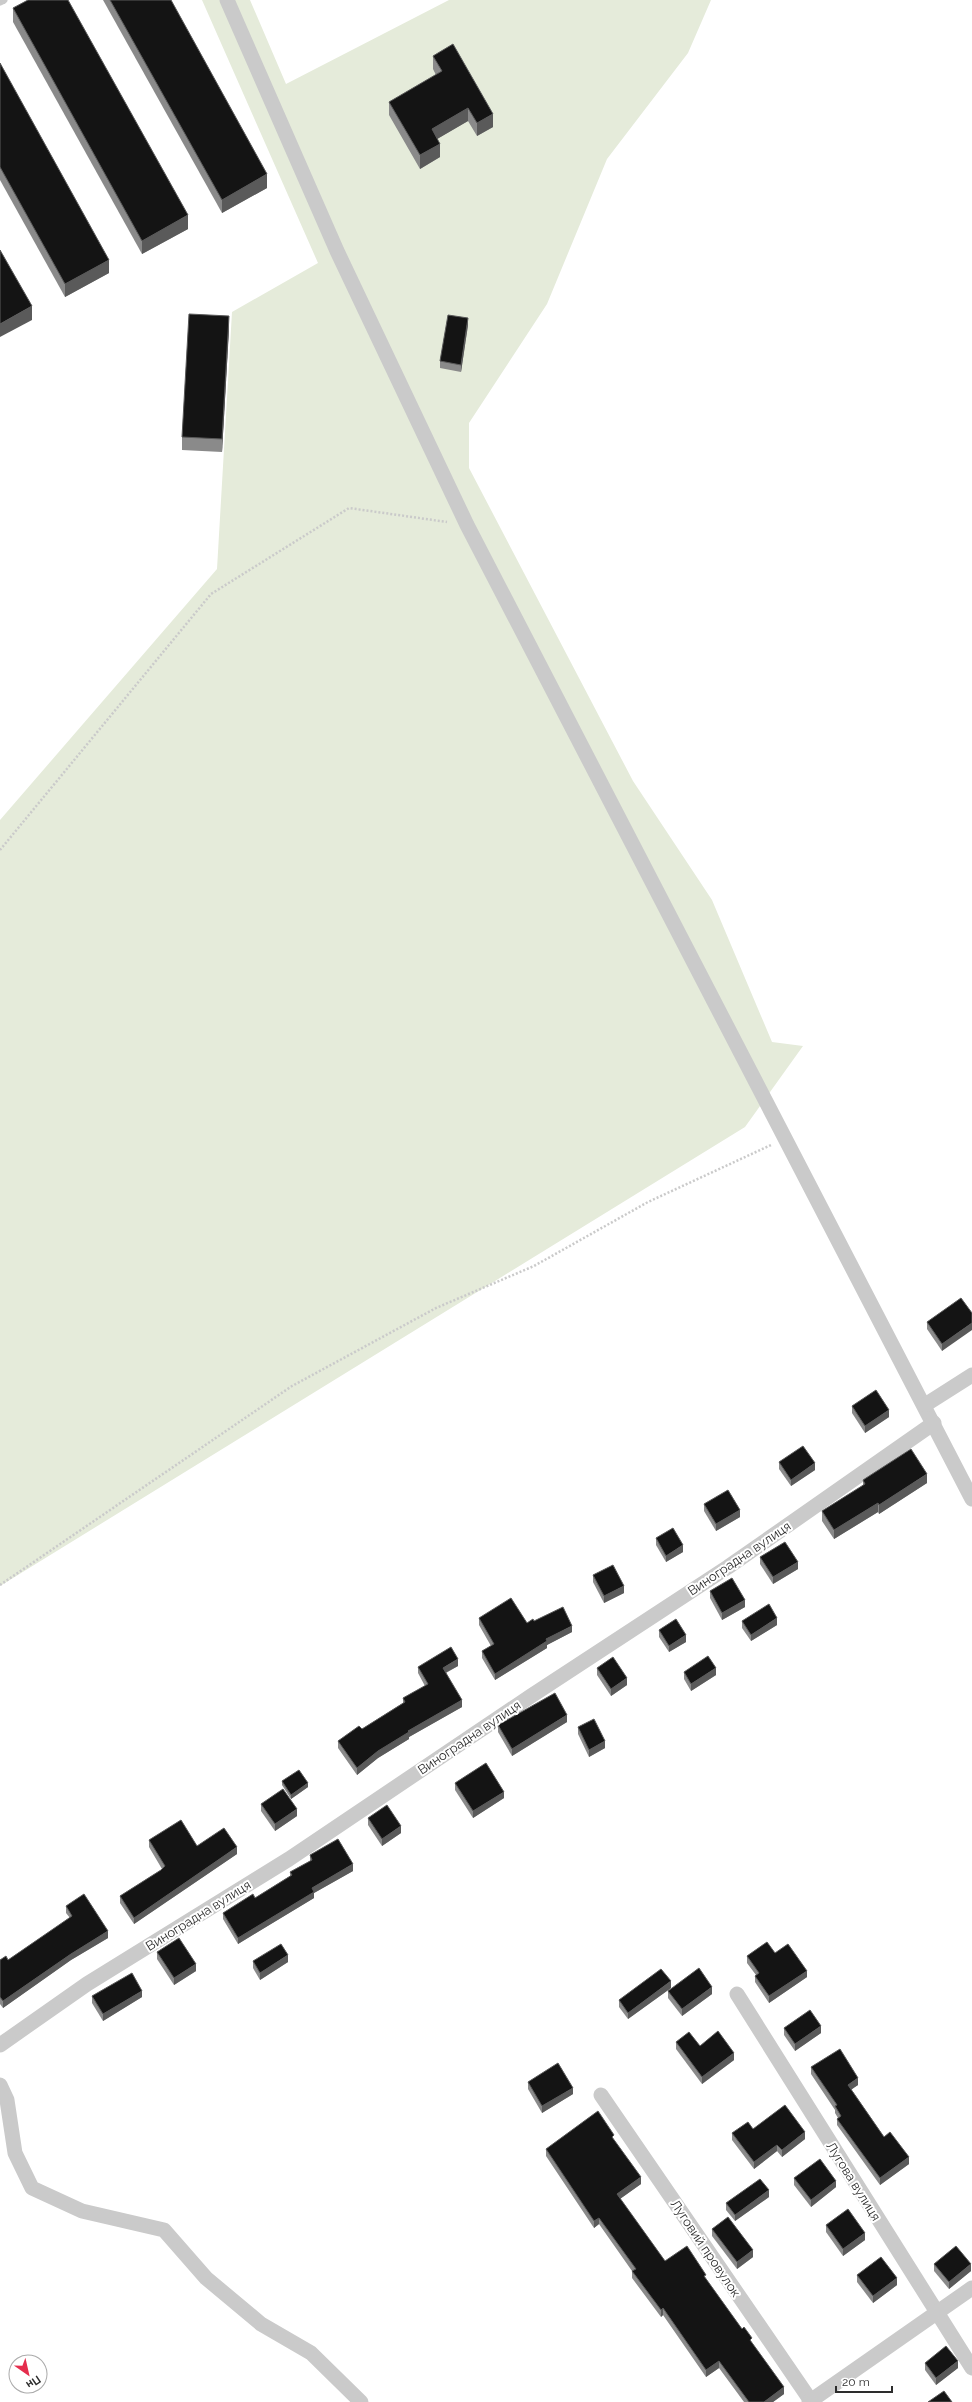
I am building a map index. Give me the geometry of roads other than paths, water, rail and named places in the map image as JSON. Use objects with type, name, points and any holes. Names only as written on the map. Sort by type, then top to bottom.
[{"type":"street","points":[[227,0],[337,251],[467,525],[925,1405],[972,1499]]},
{"type":"street","points":[[925,1405],[972,1375]]},
{"type":"street","name":"Виноградна вулиця","points":[[0,2045],[87,1984],[288,1859],[531,1696],[728,1567],[934,1423]]},
{"type":"street","name":"Лугова вулиця","points":[[737,1994],[972,2368]]},
{"type":"street","points":[[0,2085],[7,2100],[16,2153],[32,2188],[82,2211],[164,2230],[206,2278],[261,2324],[311,2353],[360,2402]]},
{"type":"street","name":"Луговий провулок","points":[[601,2095],[810,2401],[972,2288]]},
{"type":"lane","points":[[0,2],[4,0]]}]
